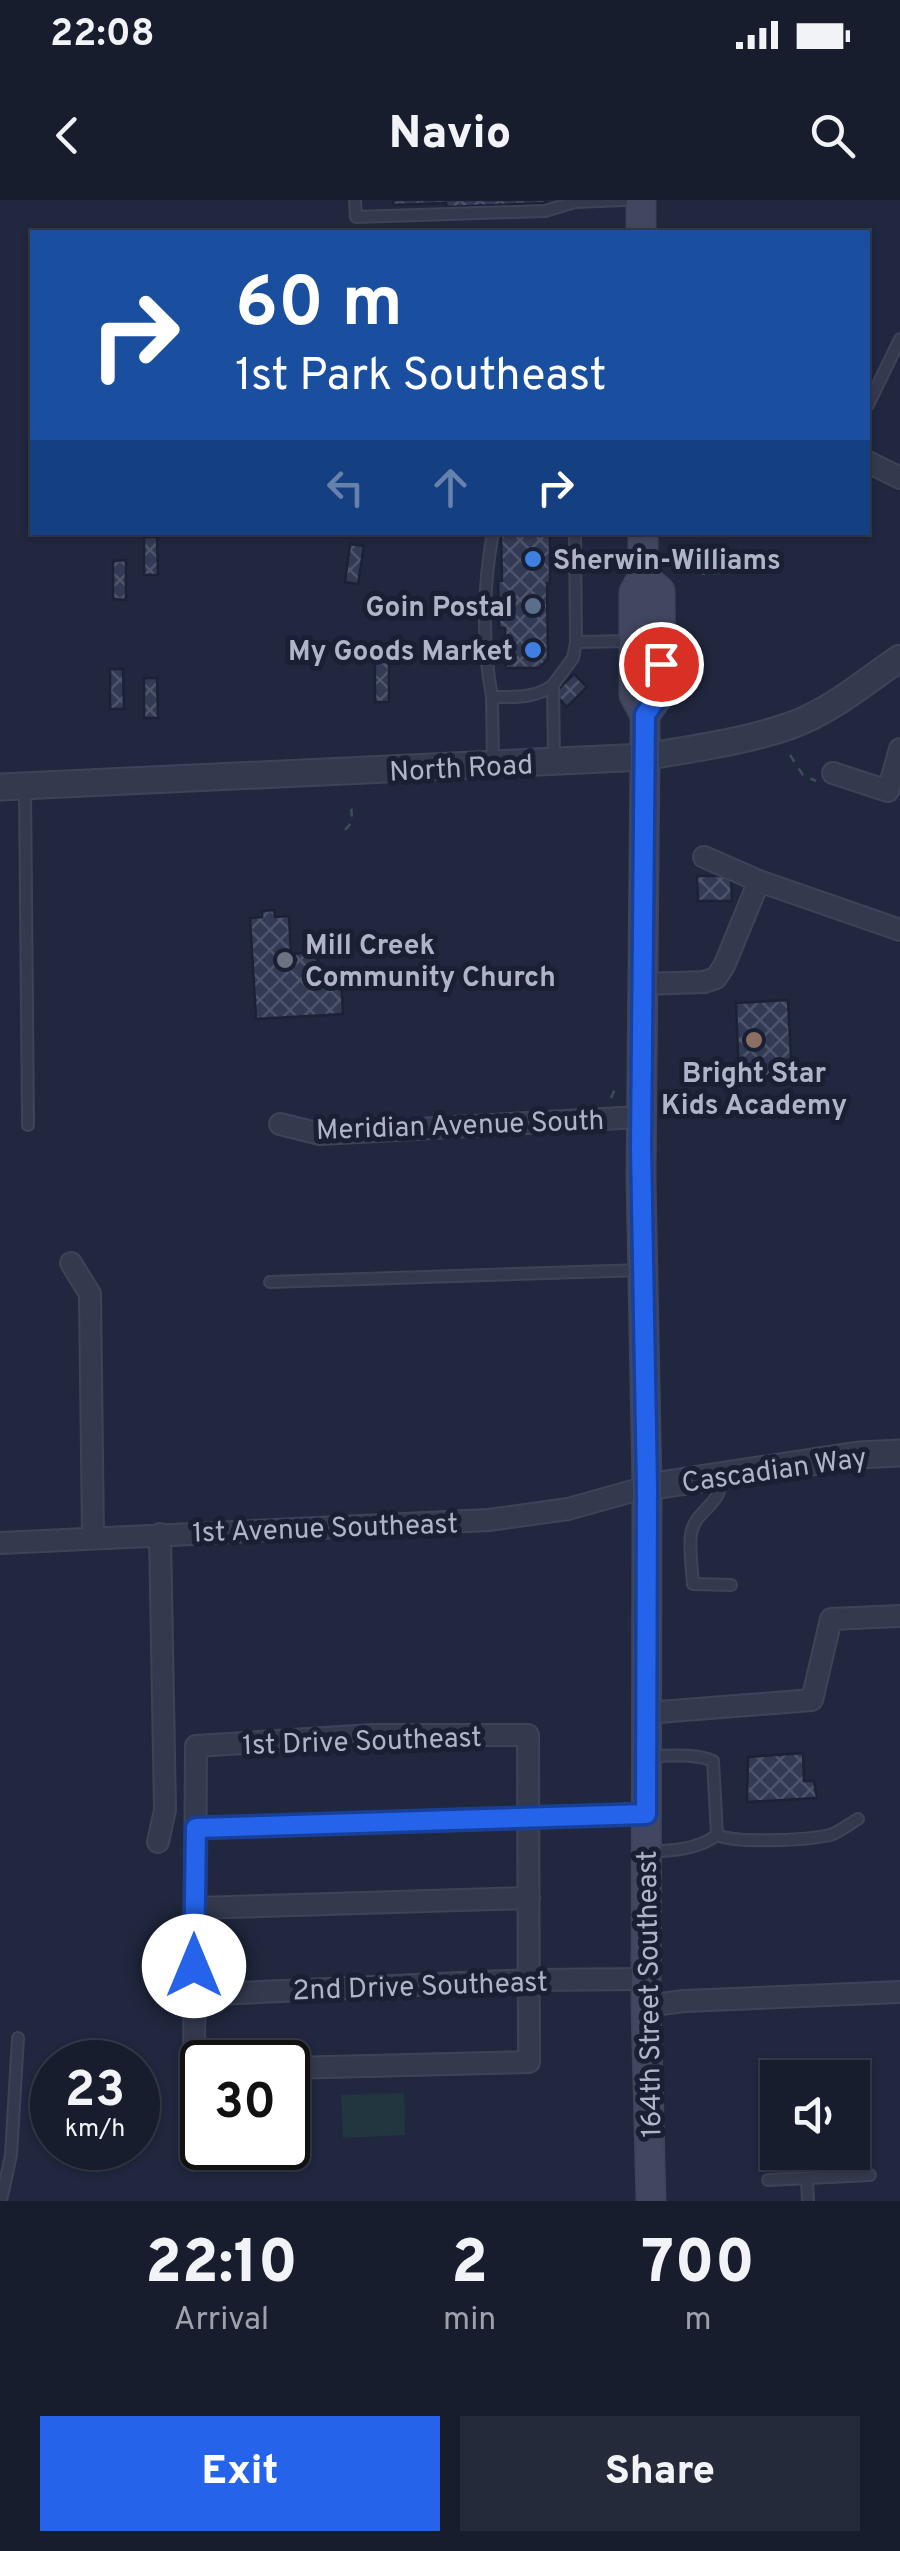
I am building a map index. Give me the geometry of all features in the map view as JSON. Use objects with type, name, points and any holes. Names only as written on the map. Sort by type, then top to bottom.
[{"type":"main road","points":[[640,200],[641,230]]},
{"type":"main road","points":[[643,535],[644,576],[634,592],[634,695],[645,715],[660,693],[661,664],[660,591],[644,576]]},
{"type":"main road","name":"164th Street Southeast","points":[[645,715],[641,1117],[647,1487],[646,1992],[651,2201]]},
{"type":"street","points":[[870,463],[900,478]]},
{"type":"street","name":"North Road","points":[[12,786],[645,757],[741,740],[795,724],[900,659]]},
{"type":"street","points":[[828,778],[888,791],[900,750]]},
{"type":"street","points":[[704,856],[759,881],[900,930]]},
{"type":"street","points":[[643,984],[704,982],[716,978],[759,881]]},
{"type":"street","name":"Meridian Avenue South","points":[[280,1124],[320,1134],[641,1117]]},
{"type":"street","points":[[70,1263],[90,1294],[93,1537]]},
{"type":"street","name":"Cascadian Way","points":[[647,1487],[858,1455],[900,1453]]},
{"type":"street","name":"1st Avenue Southeast","points":[[0,1543],[489,1520],[568,1510],[647,1487]]},
{"type":"street","points":[[158,1842],[165,1810],[160,1534]]},
{"type":"street","points":[[646,1714],[812,1700],[831,1619],[900,1616]]},
{"type":"street","name":"1st Drive Southeast","points":[[196,1828],[196,1746],[373,1735],[528,1735],[529,1816]]},
{"type":"street","points":[[196,2040],[196,1828],[646,1814]]},
{"type":"street","points":[[310,2067],[529,2062],[529,1816]]},
{"type":"street","points":[[195,1908],[528,1898]]},
{"type":"street","name":"2nd Drive Southeast","points":[[194,1995],[529,1980],[646,1992],[684,2001],[900,1992]]},
{"type":"lane","points":[[355,200],[356,218],[545,210],[575,201],[624,200]]},
{"type":"lane","points":[[870,400],[900,339]]},
{"type":"lane","points":[[493,535],[486,590],[486,664],[492,698],[493,765]]},
{"type":"lane","points":[[492,698],[544,691],[572,658],[576,642],[574,535]]},
{"type":"lane","points":[[576,642],[634,640]]},
{"type":"lane","points":[[553,685],[554,762]]},
{"type":"lane","points":[[12,786],[28,1125]]},
{"type":"lane","points":[[270,1282],[643,1270]]},
{"type":"lane","points":[[720,1476],[722,1486],[715,1501],[698,1518],[691,1532],[693,1584],[731,1585]]},
{"type":"lane","points":[[646,1756],[713,1761],[717,1835],[682,1850],[646,1852]]},
{"type":"lane","points":[[717,1835],[745,1840],[834,1834],[858,1818]]},
{"type":"lane","points":[[1,2201],[11,2155],[18,2038]]},
{"type":"lane","points":[[768,2180],[870,2174]]},
{"type":"lane","points":[[807,2178],[808,2201]]},
{"type":"path","points":[[682,566],[704,574],[742,571]]},
{"type":"path","points":[[790,754],[803,775],[828,778]]},
{"type":"path","points":[[345,830],[352,822],[352,800]]},
{"type":"path","points":[[611,1098],[616,1087]]},
{"type":"shaded area","points":[[404,2093],[405,2135],[343,2138],[341,2095]]},
{"type":"building","points":[[393,200],[546,203],[447,207],[446,203],[393,205]]},
{"type":"building","points":[[501,536],[550,536],[548,659],[539,668],[506,668],[505,628],[499,628]]},
{"type":"building","points":[[144,537],[157,537],[158,575],[144,575]]},
{"type":"building","points":[[350,544],[364,546],[358,584],[345,582]]},
{"type":"building","points":[[126,560],[126,600],[113,599],[113,561]]},
{"type":"building","points":[[375,662],[389,662],[389,702],[375,702]]},
{"type":"building","points":[[110,669],[123,669],[124,709],[110,709]]},
{"type":"building","points":[[574,674],[587,687],[567,707],[554,693]]},
{"type":"building","points":[[144,678],[157,678],[158,718],[144,718]]},
{"type":"building","points":[[697,876],[731,876],[732,901],[698,901]]},
{"type":"building","name":"Mill Creek Community Church","points":[[274,910],[275,917],[289,916],[291,954],[303,953],[303,947],[314,946],[317,951],[318,967],[305,968],[306,976],[318,976],[318,972],[341,975],[343,1014],[256,1019],[250,918]]},
{"type":"building","points":[[788,1000],[792,1075],[739,1078],[736,1003]]},
{"type":"building","points":[[803,1753],[804,1781],[814,1781],[817,1798],[747,1802],[748,1757]]},
{"type":"place","name":"Sherwin-Williams","points":[[533,559]]},
{"type":"place","name":"Goin Postal","points":[[533,606]]},
{"type":"place","name":"My Goods Market","points":[[533,650]]},
{"type":"place","name":"Mill Creek Community Church","points":[[285,960]]},
{"type":"place","name":"Bright Star Kids Academy","points":[[754,1040]]},
{"type":"route","points":[[194,1966],[196,1828],[646,1814],[647,1487],[641,1147],[645,715],[660,693],[661,664]]}]
